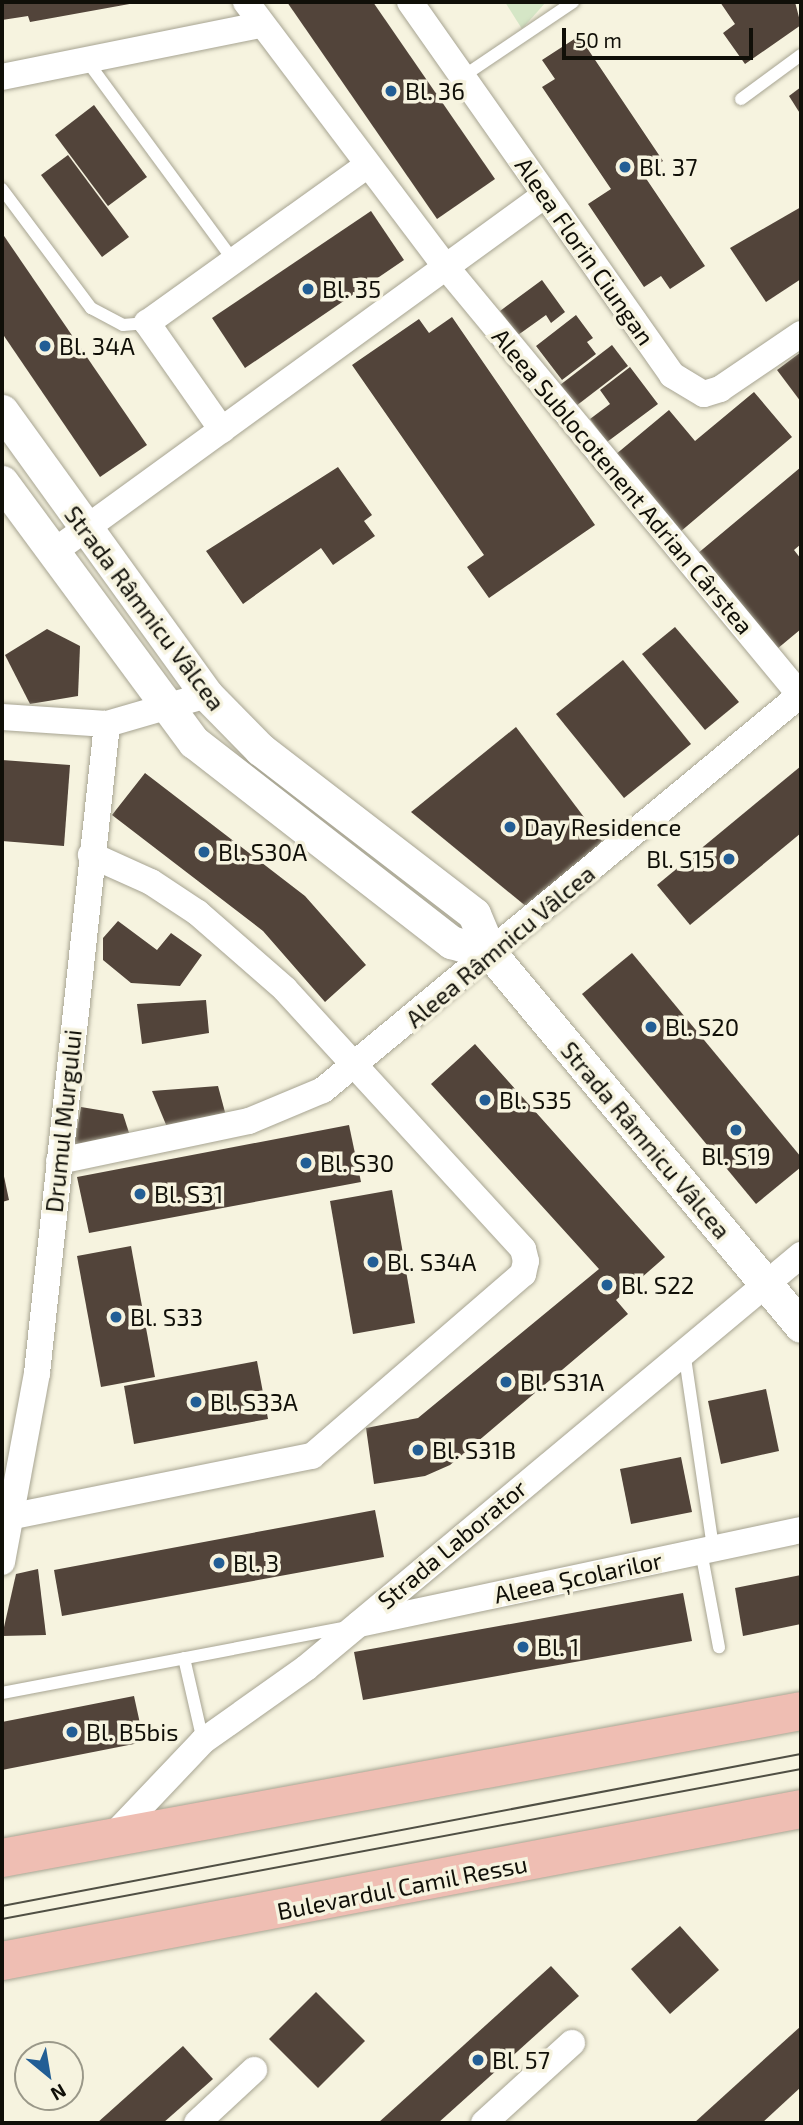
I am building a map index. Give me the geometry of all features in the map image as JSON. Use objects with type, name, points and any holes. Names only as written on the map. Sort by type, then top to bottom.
[{"type":"main road","points":[[2,1858],[801,1711]]},
{"type":"main road","name":"Bulevardul Camil Ressu","points":[[2,1961],[801,1809]]},
{"type":"street","name":"Aleea Sublocotenent Adrian Cârstea","points":[[246,2],[366,166],[446,267],[797,685]]},
{"type":"street","name":"Aleea Florin Ciungan","points":[[410,2],[672,375],[689,389],[720,389],[801,334]]},
{"type":"street","points":[[2,77],[261,25]]},
{"type":"street","points":[[222,430],[147,323],[366,166]]},
{"type":"street","points":[[52,553],[545,195]]},
{"type":"street","name":"Strada Râmnicu Vâlcea","points":[[2,411],[206,695],[260,748],[474,914],[491,954],[801,1326]]},
{"type":"street","name":"Strada Râmnicu Vâlcea","points":[[2,482],[167,709],[226,773],[451,943],[491,954]]},
{"type":"street","name":"Aleea Râmnicu Vâlcea","points":[[59,1161],[288,1109],[358,1063],[491,954],[797,685]]},
{"type":"street","points":[[2,717],[107,724],[167,709],[206,695]]},
{"type":"street","name":"Drumul Murgului","points":[[2,1562],[14,1516],[59,1161],[107,724]]},
{"type":"street","points":[[14,1516],[312,1456],[523,1274],[526,1261],[523,1248],[358,1063],[198,913],[151,881],[91,855]]},
{"type":"street","name":"Strada Laborator","points":[[110,1839],[203,1741],[285,1684],[801,1255]]},
{"type":"street","name":"Aleea Școlarilor","points":[[354,1626],[801,1530]]},
{"type":"street","points":[[484,2123],[572,2043]]},
{"type":"street","points":[[197,2123],[254,2070]]},
{"type":"lane","points":[[462,77],[573,2]]},
{"type":"lane","points":[[741,99],[801,55]]},
{"type":"lane","points":[[86,60],[234,261]]},
{"type":"lane","points":[[2,189],[91,307],[123,325],[147,323]]},
{"type":"lane","points":[[684,1350],[719,1647]]},
{"type":"lane","points":[[2,1693],[354,1626]]},
{"type":"lane","points":[[184,1658],[203,1741]]},
{"type":"green space","points":[[505,2],[546,2],[522,29]]},
{"type":"building","points":[[2,2],[135,3],[30,22],[28,16],[2,20]]},
{"type":"building","name":"Bl. 36","points":[[287,2],[373,2],[495,179],[437,219]]},
{"type":"building","points":[[720,2],[795,2],[801,25],[745,64],[723,33],[735,24]]},
{"type":"building","name":"Bl. 37","points":[[579,36],[663,161],[643,174],[705,266],[670,289],[661,276],[644,287],[588,204],[611,189],[542,87],[555,79],[542,60]]},
{"type":"building","points":[[801,87],[801,115],[789,96]]},
{"type":"building","points":[[94,105],[147,177],[108,206],[55,135]]},
{"type":"building","points":[[68,155],[129,237],[102,257],[41,175]]},
{"type":"building","points":[[801,207],[801,279],[766,302],[730,248]]},
{"type":"building","name":"Bl. 35","points":[[371,211],[404,260],[245,368],[212,318]]},
{"type":"building","name":"Bl. 34A","points":[[2,233],[147,445],[100,477],[2,333]]},
{"type":"building","points":[[542,280],[565,312],[551,323],[546,315],[518,335],[500,311]]},
{"type":"building","points":[[576,315],[593,338],[587,342],[596,354],[562,380],[536,346]]},
{"type":"building","points":[[452,317],[595,525],[489,598],[467,567],[484,555],[352,365],[419,319],[429,333]]},
{"type":"building","points":[[612,345],[628,366],[576,406],[560,385]]},
{"type":"building","points":[[801,352],[801,402],[777,370]]},
{"type":"building","points":[[630,367],[658,404],[607,442],[590,419],[610,404],[600,390]]},
{"type":"building","points":[[754,392],[792,437],[680,532],[615,455],[669,410],[695,441]]},
{"type":"building","points":[[338,467],[372,515],[364,521],[375,536],[333,565],[321,548],[243,604],[206,551]]},
{"type":"building","points":[[801,467],[801,544],[794,550],[801,559],[801,629],[777,649],[697,554]]},
{"type":"building","points":[[675,627],[739,702],[705,730],[642,654]]},
{"type":"building","points":[[47,629],[80,646],[78,696],[30,704],[5,655]]},
{"type":"building","points":[[623,660],[691,744],[624,798],[556,714]]},
{"type":"building","name":"Day Residence","points":[[516,727],[602,841],[533,912],[411,812]]},
{"type":"building","points":[[2,760],[70,765],[64,846],[2,841]]},
{"type":"building","name":"Bl. S15","points":[[801,766],[801,833],[690,925],[657,885]]},
{"type":"building","name":"Bl. S30A","points":[[145,773],[305,896],[366,965],[325,1002],[263,931],[112,815]]},
{"type":"building","points":[[118,921],[157,950],[171,933],[202,955],[180,986],[131,983],[103,960],[103,938]]},
{"type":"building","points":[[632,953],[801,1157],[801,1167],[756,1204],[582,994]]},
{"type":"building","points":[[206,1000],[209,1033],[142,1044],[137,1004]]},
{"type":"building","points":[[475,1044],[665,1257],[616,1300],[628,1314],[450,1465],[425,1476],[374,1484],[366,1428],[418,1418],[599,1269],[431,1084]]},
{"type":"building","points":[[218,1086],[226,1116],[167,1127],[152,1091]]},
{"type":"building","points":[[81,1107],[123,1114],[131,1139],[74,1146]]},
{"type":"building","points":[[349,1125],[361,1182],[89,1233],[77,1177]]},
{"type":"building","points":[[2,1167],[9,1200],[2,1202]]},
{"type":"building","name":"Bl. S34A","points":[[392,1190],[415,1323],[353,1334],[330,1201]]},
{"type":"building","name":"Bl. S33","points":[[131,1246],[155,1377],[101,1387],[77,1256]]},
{"type":"building","name":"Bl. S33A","points":[[257,1361],[268,1419],[134,1444],[124,1386]]},
{"type":"building","points":[[766,1389],[779,1451],[721,1464],[708,1401]]},
{"type":"building","points":[[681,1457],[692,1512],[631,1524],[620,1469]]},
{"type":"building","name":"Bl. 3","points":[[375,1510],[384,1557],[62,1616],[54,1570]]},
{"type":"building","points":[[38,1569],[46,1635],[2,1636],[16,1574]]},
{"type":"building","points":[[801,1575],[801,1624],[743,1636],[735,1588]]},
{"type":"building","name":"Bl. 1","points":[[683,1593],[692,1641],[363,1700],[354,1652]]},
{"type":"building","name":"Bl. B5bis","points":[[134,1696],[144,1742],[2,1770],[2,1722]]},
{"type":"building","points":[[680,1926],[719,1970],[670,2014],[631,1969]]},
{"type":"building","name":"Bl. 57","points":[[551,1966],[579,1996],[438,2123],[378,2123]]},
{"type":"building","points":[[316,1992],[365,2041],[318,2088],[269,2039]]},
{"type":"building","points":[[801,2026],[801,2087],[762,2123],[694,2123]]},
{"type":"building","points":[[183,2046],[213,2079],[163,2123],[97,2123]]},
{"type":"tram line","points":[[2,1906],[801,1754]]},
{"type":"tram line","points":[[2,1919],[801,1769]]},
{"type":"place","name":"Bl. 36","points":[[391,91]]},
{"type":"place","name":"Bl. 37","points":[[625,167]]},
{"type":"place","name":"Bl. 35","points":[[308,289]]},
{"type":"place","name":"Bl. 34A","points":[[45,346]]},
{"type":"place","name":"Day Residence","points":[[510,827]]},
{"type":"place","name":"Bl. S30A","points":[[204,852]]},
{"type":"place","name":"Bl. S15","points":[[729,859]]},
{"type":"place","name":"Bl. S20","points":[[651,1027]]},
{"type":"place","name":"Bl. S35","points":[[485,1100]]},
{"type":"place","name":"Bl. S19","points":[[736,1130]]},
{"type":"place","name":"Bl. S30","points":[[306,1163]]},
{"type":"place","name":"Bl. S31","points":[[140,1194]]},
{"type":"place","name":"Bl. S34A","points":[[373,1262]]},
{"type":"place","name":"Bl. S22","points":[[607,1285]]},
{"type":"place","name":"Bl. S33","points":[[116,1317]]},
{"type":"place","name":"Bl. S31A","points":[[506,1382]]},
{"type":"place","name":"Bl. S33A","points":[[196,1402]]},
{"type":"place","name":"Bl. S31B","points":[[418,1450]]},
{"type":"place","name":"Bl. 3","points":[[219,1563]]},
{"type":"place","name":"Bl. 1","points":[[523,1647]]},
{"type":"place","name":"Bl. B5bis","points":[[72,1732]]},
{"type":"place","name":"Bl. 57","points":[[478,2060]]}]
